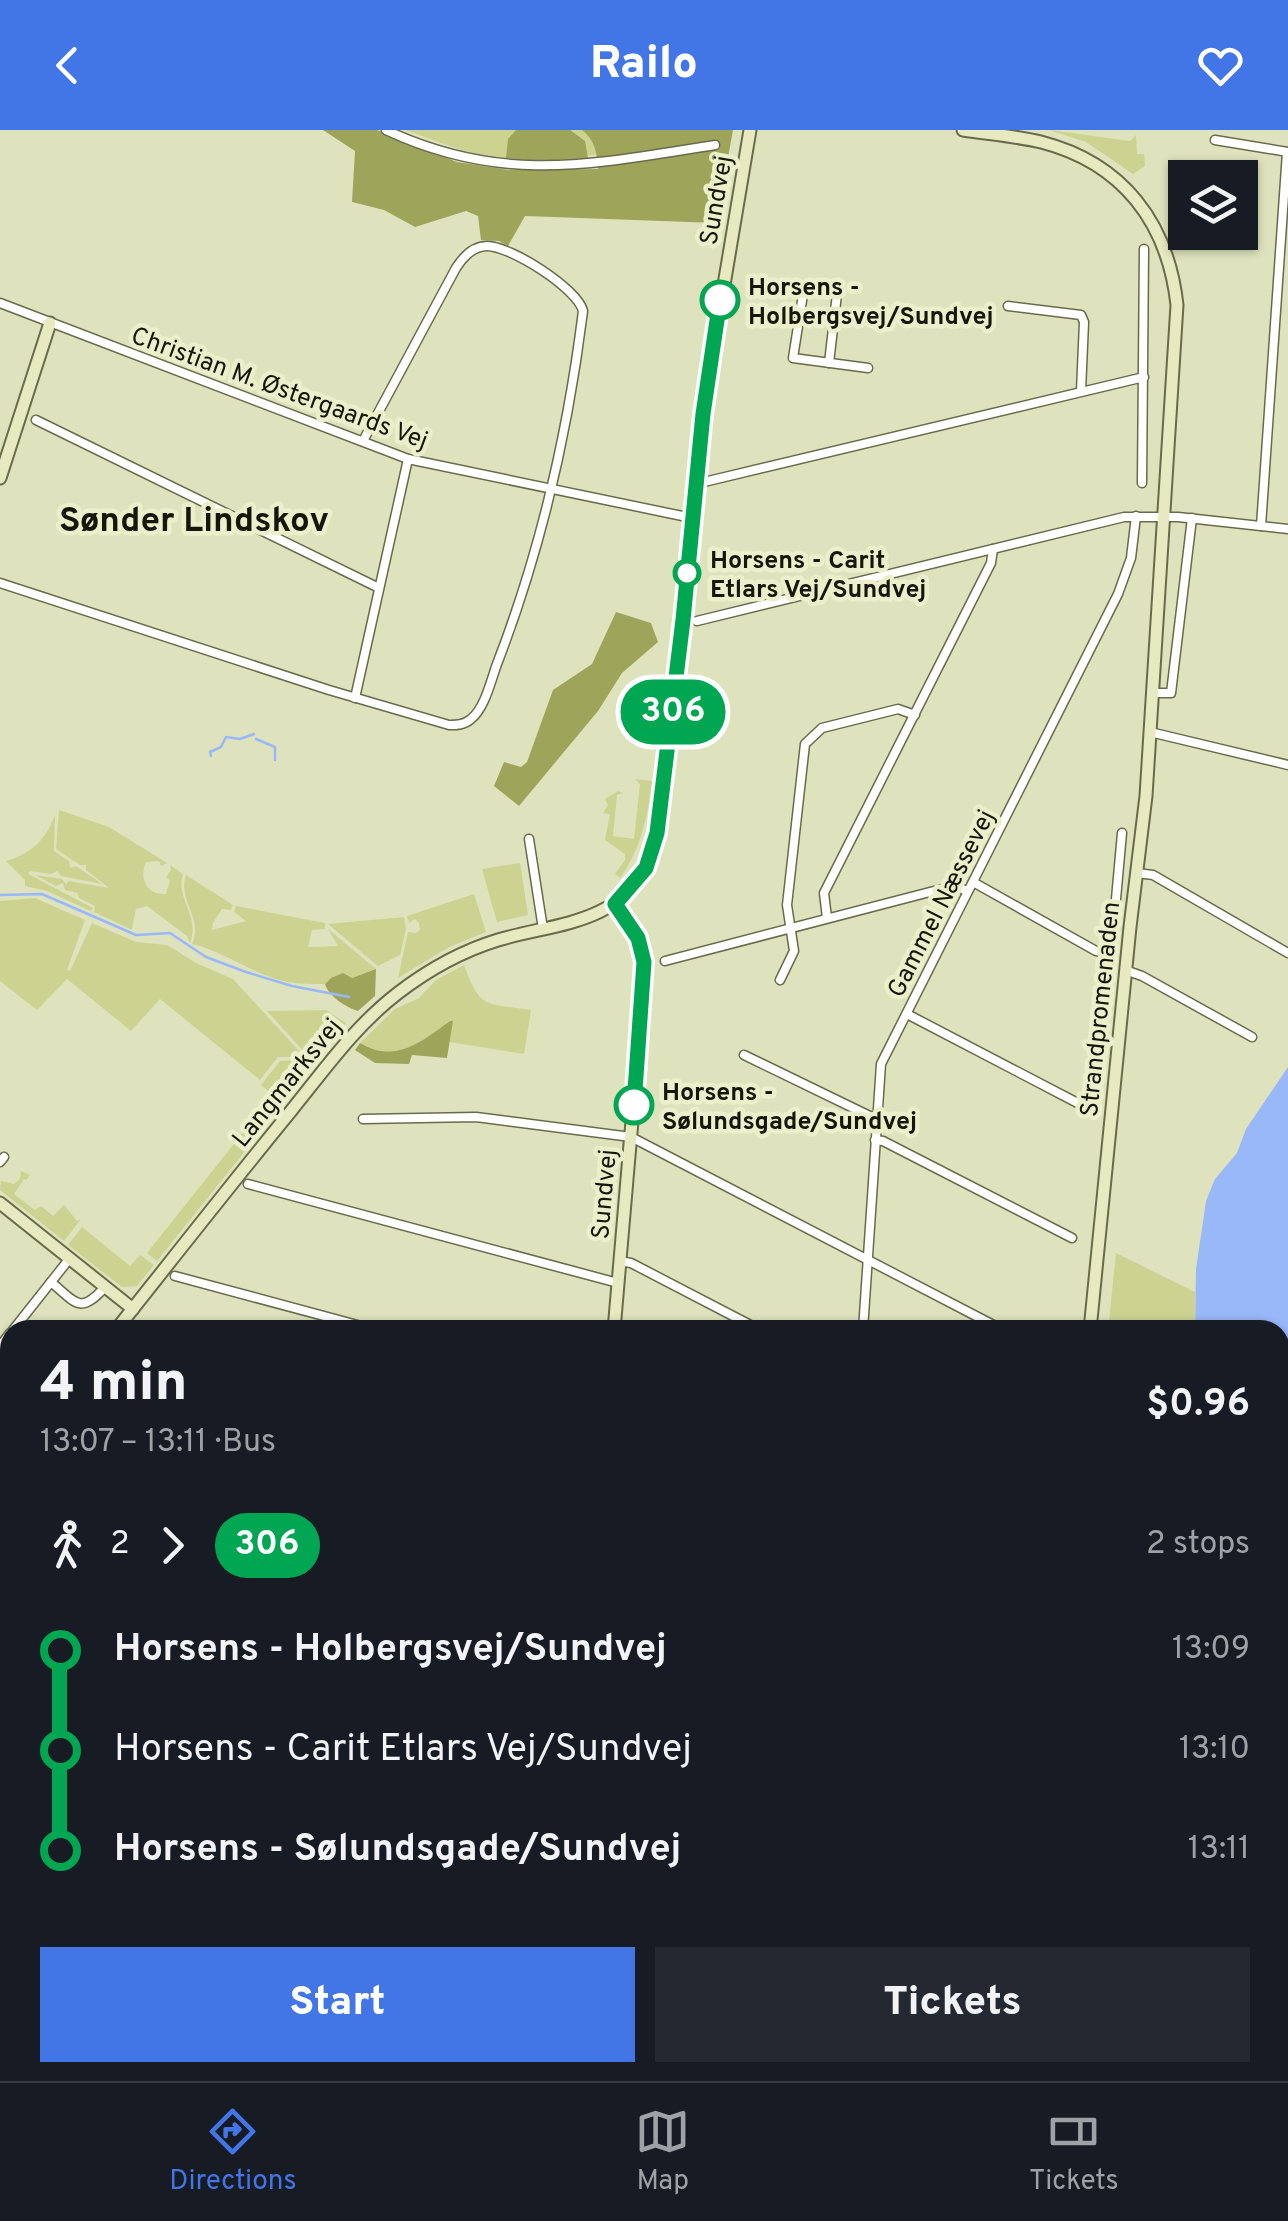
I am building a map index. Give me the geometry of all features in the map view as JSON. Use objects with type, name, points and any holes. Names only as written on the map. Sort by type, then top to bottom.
[{"type":"street","points":[[386,130],[458,156],[538,168],[596,165],[715,145]]},
{"type":"street","name":"Sundvej","points":[[617,1320],[645,970],[638,938],[615,904],[637,882],[654,848],[664,791],[708,370],[750,130]]},
{"type":"street","name":"Strandpromenaden","points":[[963,130],[1040,142],[1093,163],[1124,187],[1159,234],[1173,272],[1177,330],[1150,732],[1091,1320]]},
{"type":"street","points":[[1215,140],[1288,152],[1260,526]]},
{"type":"street","points":[[0,583],[355,698],[449,725],[464,724],[476,714],[525,588],[552,490],[580,336],[581,302],[568,287],[493,247],[483,246],[462,258],[363,441]]},
{"type":"street","points":[[1142,483],[1144,248]]},
{"type":"street","points":[[829,363],[838,294],[801,287],[793,358],[829,363],[868,368]]},
{"type":"street","name":"Christian M. Østergaards Vej","points":[[0,304],[408,458],[692,518]]},
{"type":"street","points":[[1008,306],[1081,315],[1081,390]]},
{"type":"street","points":[[1277,307],[1288,308]]},
{"type":"street","points":[[0,478],[50,322]]},
{"type":"street","points":[[696,481],[1144,377]]},
{"type":"street","points":[[36,420],[379,588]]},
{"type":"street","points":[[355,698],[408,458]]},
{"type":"street","points":[[697,621],[1136,516],[1192,518],[1288,530]]},
{"type":"street","name":"Gammel Næssevej","points":[[864,1320],[879,1071],[1124,582],[1136,516]]},
{"type":"street","points":[[1153,692],[1171,693],[1192,518]]},
{"type":"street","points":[[828,918],[824,894],[991,563],[993,550]]},
{"type":"street","points":[[780,980],[794,952],[788,899],[803,750],[808,738],[822,728],[894,710],[914,716]]},
{"type":"street","points":[[1150,732],[1288,766]]},
{"type":"street","points":[[665,961],[953,886],[970,887],[1104,952],[1112,943],[1122,834]]},
{"type":"street","points":[[528,839],[542,929]]},
{"type":"street","points":[[1137,872],[1153,875],[1288,953]]},
{"type":"street","name":"Langmarksvej","points":[[124,1320],[337,1053],[380,1008],[464,952],[542,929],[575,924],[615,904]]},
{"type":"street","points":[[1125,970],[1252,1037]]},
{"type":"street","points":[[907,1014],[1091,1110]]},
{"type":"street","points":[[744,1054],[876,1118]]},
{"type":"street","points":[[363,1119],[476,1116],[631,1137],[983,1320]]},
{"type":"street","points":[[875,1140],[1072,1238]]},
{"type":"street","points":[[248,1184],[618,1283]]},
{"type":"street","points":[[0,1203],[133,1308]]},
{"type":"street","points":[[21,1320],[70,1258]]},
{"type":"street","points":[[619,1261],[631,1263],[741,1320]]},
{"type":"street","points":[[175,1276],[339,1320]]},
{"type":"street","points":[[51,1282],[84,1305],[106,1287]]},
{"type":"green space","points":[[323,130],[377,130],[457,162],[509,170],[598,169],[594,147],[582,130],[733,130],[716,223],[525,216],[508,246],[481,240],[478,216],[466,211],[415,227],[384,210],[352,202],[355,151]]},
{"type":"green space","points":[[405,130],[724,130],[630,150],[527,159],[470,152]]},
{"type":"green space","points":[[516,130],[570,130],[585,141],[588,158],[506,158],[508,139]]},
{"type":"green space","points":[[1049,130],[1130,141],[1136,135],[1137,154],[1144,154],[1145,166],[1133,174],[1086,142]]},
{"type":"green space","points":[[616,612],[651,623],[658,642],[622,673],[598,711],[519,806],[494,786],[504,762],[521,767],[527,762],[553,690],[592,664]]},
{"type":"green space","points":[[635,779],[652,781],[638,844],[620,878],[615,874],[625,854],[605,840],[610,814],[603,813],[608,805],[605,799],[618,791],[623,793],[617,795],[613,836],[634,839],[640,784]]},
{"type":"green space","points":[[59,810],[109,827],[167,863],[161,866],[159,861],[146,862],[144,879],[153,892],[166,894],[170,865],[183,874],[182,892],[193,934],[190,943],[187,936],[147,906],[136,909],[130,929],[94,912],[95,906],[65,890],[63,883],[56,886],[35,875],[62,879],[66,884],[69,881],[109,888],[86,870],[86,865],[56,849]]},
{"type":"green space","points":[[55,815],[54,851],[69,861],[70,868],[76,866],[102,884],[61,876],[57,871],[28,874],[93,908],[91,911],[47,891],[25,886],[25,880],[6,861],[36,845]]},
{"type":"green space","points":[[520,863],[528,915],[497,922],[482,869]]},
{"type":"green space","points":[[186,875],[233,905],[231,910],[222,909],[212,930],[246,921],[234,912],[236,906],[325,923],[325,929],[312,930],[308,947],[338,946],[328,929],[376,969],[352,978],[331,978],[325,984],[294,983],[192,944],[195,926],[185,893]]},
{"type":"green space","points":[[474,894],[486,932],[449,947],[398,978],[408,932],[420,930],[419,923],[415,919],[409,923],[407,916]]},
{"type":"green space","points":[[35,898],[85,920],[67,970],[70,971],[92,923],[136,942],[167,945],[233,979],[313,1066],[295,1057],[278,1057],[260,1080],[160,999],[131,1031],[67,979],[37,1010],[0,981],[0,901]]},
{"type":"green space","points":[[404,917],[406,929],[400,955],[378,966],[328,924]]},
{"type":"green space","points":[[464,965],[481,998],[495,1005],[531,1010],[524,1054],[449,1042],[450,1021],[418,1043],[396,1051],[373,1049],[360,1043],[395,1009],[419,998],[436,980]]},
{"type":"green space","points":[[376,969],[375,996],[358,1011],[338,1001],[325,984],[343,973],[352,978]]},
{"type":"green space","points":[[326,1010],[346,1023],[315,1064],[267,1011]]},
{"type":"green space","points":[[450,1021],[447,1058],[412,1055],[409,1064],[375,1063],[355,1050],[360,1043],[385,1051],[407,1048]]},
{"type":"green space","points":[[295,1060],[307,1074],[157,1261],[147,1253],[273,1095],[261,1085],[280,1061]]},
{"type":"green space","points":[[21,1171],[30,1175],[14,1194],[35,1210],[41,1206],[53,1216],[64,1205],[77,1221],[81,1219],[64,1241],[0,1190],[1,1181],[14,1184]]},
{"type":"green space","points":[[82,1227],[130,1266],[140,1255],[154,1265],[137,1286],[122,1287],[68,1245]]},
{"type":"green space","points":[[1116,1253],[1195,1292],[1195,1320],[1109,1320]]},
{"type":"water","points":[[1288,1067],[1288,1320],[1195,1320],[1196,1269],[1206,1201],[1215,1179],[1237,1153],[1246,1129]]},
{"type":"waterway","points":[[211,756],[210,752],[221,747],[226,737],[240,739],[254,734]]},
{"type":"waterway","points":[[256,739],[275,747],[275,760]]},
{"type":"waterway","points":[[0,895],[42,894],[136,935],[170,933],[206,957],[246,972],[349,997]]},
{"type":"bus line","name":"306","points":[[634,1105],[644,962],[638,938],[615,904],[646,868],[657,833],[708,370],[720,300]]},
{"type":"place","name":"Horsens - Holbergsvej/Sundvej","points":[[720,300]]},
{"type":"place","name":"Horsens - Carit Etlars Vej/Sundvej","points":[[687,573]]},
{"type":"place","name":"Horsens - Sølundsgade/Sundvej","points":[[634,1105]]},
{"type":"district","name":"Sønder Lindskov","points":[[194,519]]}]
